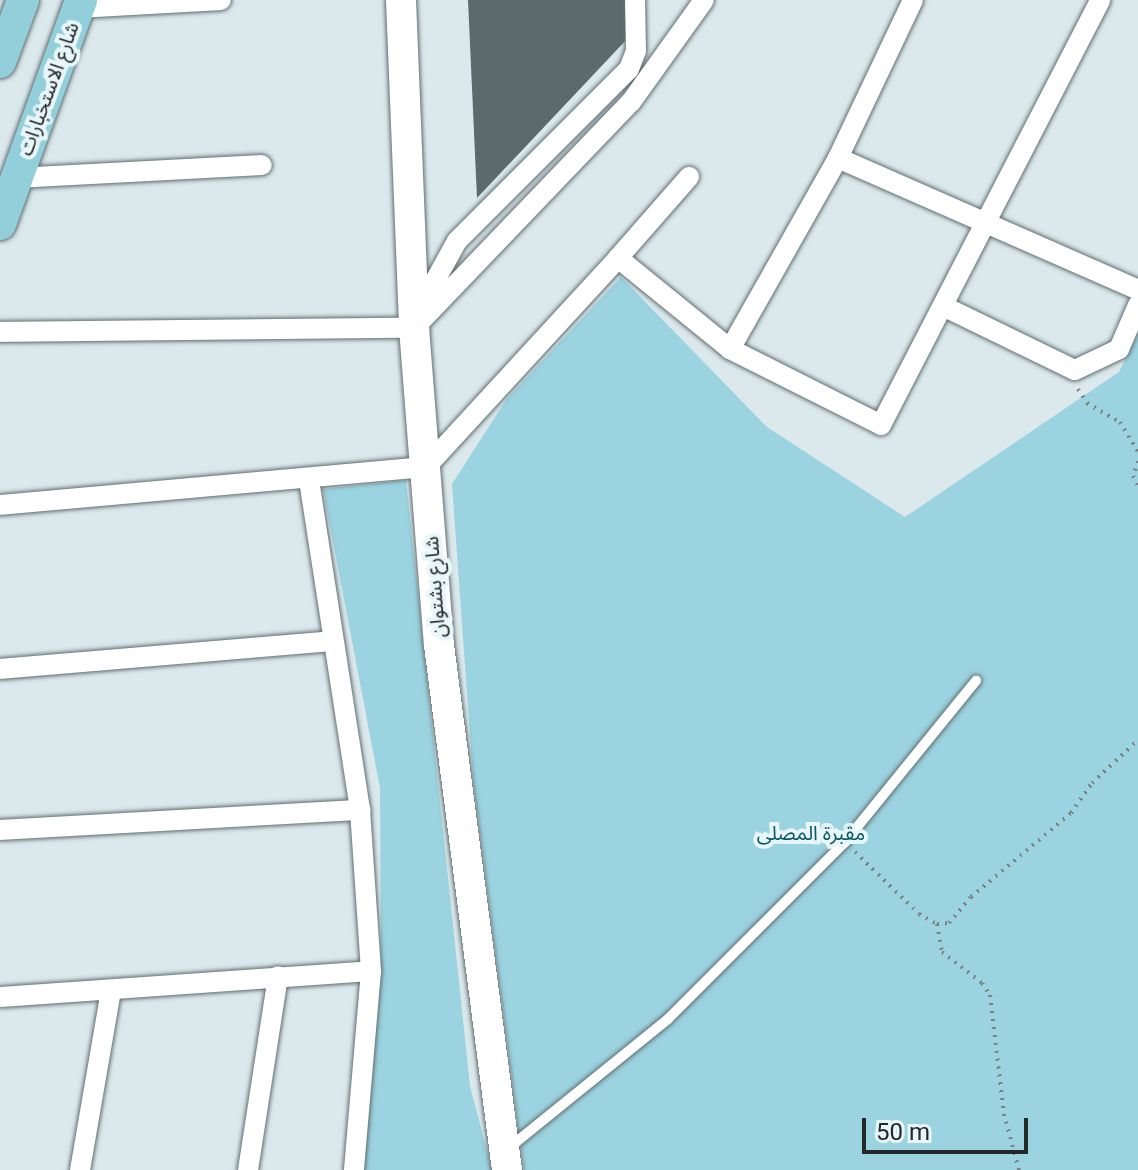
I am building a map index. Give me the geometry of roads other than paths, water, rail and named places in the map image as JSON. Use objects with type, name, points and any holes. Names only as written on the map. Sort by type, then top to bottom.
[{"type":"main road","points":[[0,62],[23,0]]},
{"type":"main road","name":"شارع الاستخبارات","points":[[0,224],[79,4]]},
{"type":"street","points":[[79,4],[221,0]]},
{"type":"street","name":"شارع بشتوان","points":[[401,0],[423,318],[426,467],[439,645],[506,1160]]},
{"type":"street","points":[[423,318],[436,279],[457,241],[629,69],[636,51],[635,0]]},
{"type":"street","points":[[0,332],[423,318],[631,102],[704,0]]},
{"type":"street","points":[[730,349],[838,158],[913,0]]},
{"type":"street","points":[[618,258],[730,349],[881,425],[990,223],[1100,0]]},
{"type":"street","points":[[838,158],[1138,290]]},
{"type":"street","points":[[16,178],[262,165]]},
{"type":"street","points":[[0,505],[309,480],[426,467],[689,177]]},
{"type":"street","points":[[945,307],[1075,370],[1119,349],[1138,305]]},
{"type":"street","points":[[309,480],[331,641],[360,810],[371,971],[354,1170]]},
{"type":"street","points":[[0,669],[331,641]]},
{"type":"street","points":[[0,830],[360,810]]},
{"type":"street","points":[[0,997],[371,971]]},
{"type":"street","points":[[248,1170],[278,976]]},
{"type":"street","points":[[80,1170],[111,990]]},
{"type":"lane","points":[[506,1160],[642,1044],[845,842],[976,681]]},
{"type":"park label","name":"مقبرة المصلى","points":[[811,833]]}]
